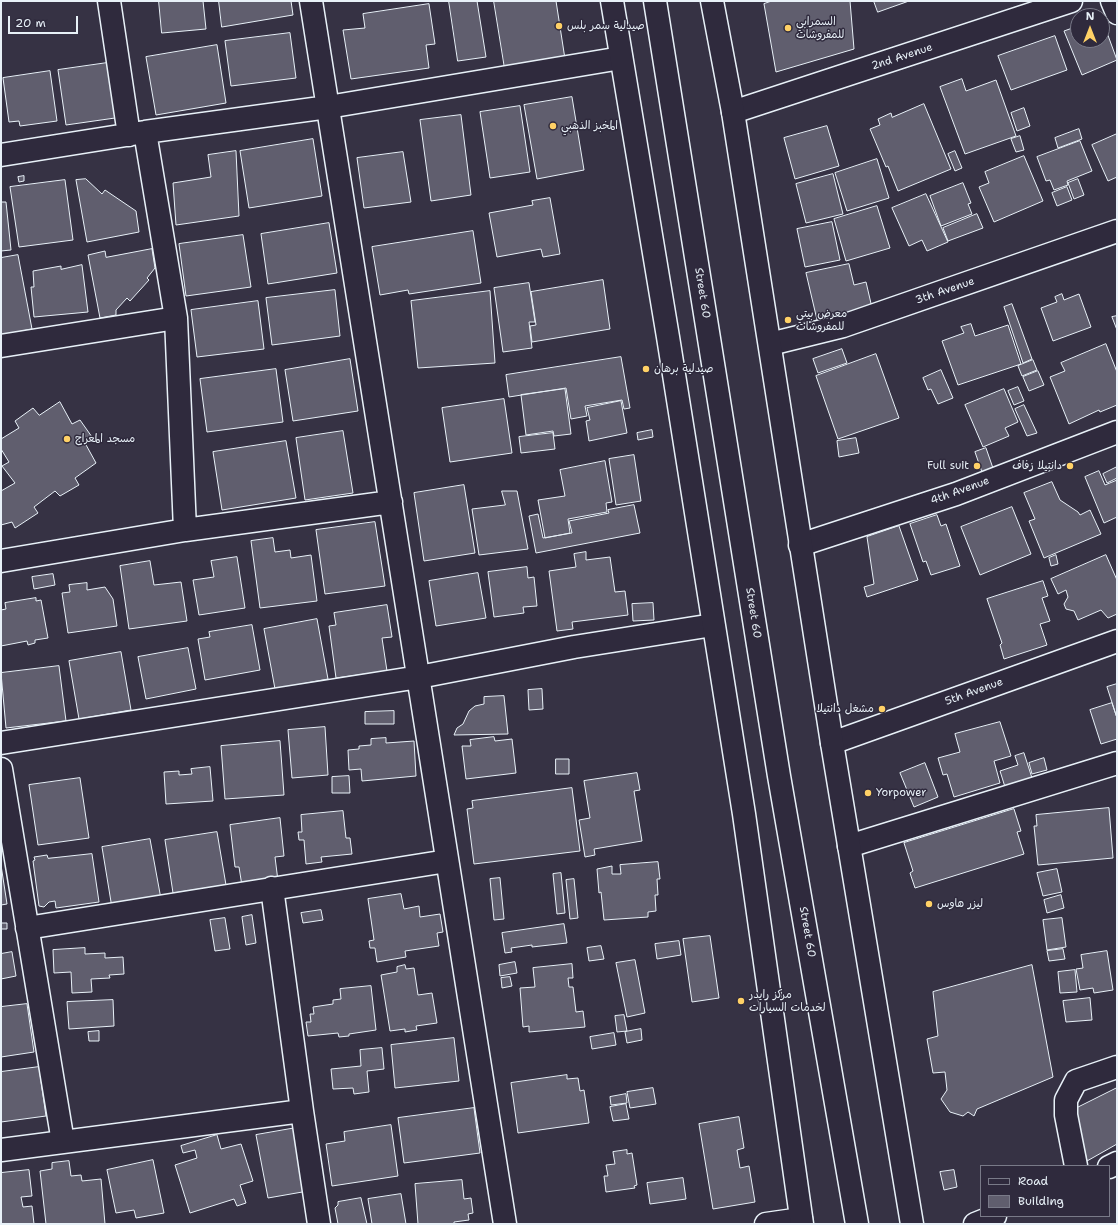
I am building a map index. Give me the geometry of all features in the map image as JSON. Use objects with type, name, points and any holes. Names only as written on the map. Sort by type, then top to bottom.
[{"type":"street","points":[[109,1],[176,318],[185,530]]},
{"type":"street","points":[[311,1],[505,1224]]},
{"type":"street","points":[[612,1],[668,337],[744,814],[802,1222],[766,1224]]},
{"type":"street","name":"Street 60","points":[[655,1],[779,776],[857,1224]]},
{"type":"street","points":[[712,1],[733,112],[800,545],[912,1224]]},
{"type":"street","name":"2nd Avenue","points":[[733,112],[1071,1]]},
{"type":"street","points":[[1112,1],[1117,13]]},
{"type":"street","points":[[1,155],[137,133],[328,107],[621,58]]},
{"type":"street","name":"3th Avenue","points":[[770,344],[843,326],[1117,231]]},
{"type":"street","points":[[1,346],[176,318]]},
{"type":"street","name":"4th Avenue","points":[[800,545],[956,494],[1117,432]]},
{"type":"street","points":[[1,561],[185,530],[391,502]]},
{"type":"street","points":[[1,744],[419,677],[574,646],[713,626]]},
{"type":"street","name":"5th Avenue","points":[[832,743],[1117,641]]},
{"type":"street","points":[[849,846],[1117,763]]},
{"type":"street","points":[[1,769],[63,1142]]},
{"type":"street","points":[[27,928],[447,861]]},
{"type":"street","points":[[272,888],[302,1111],[320,1224]]},
{"type":"street","points":[[1076,1165],[1066,1115],[1066,1100],[1076,1081],[1117,1067]]},
{"type":"street","points":[[1,1150],[302,1111]]},
{"type":"street","points":[[975,1224],[992,1217]]},
{"type":"building","points":[[159,1],[203,1],[206,29],[162,33]]},
{"type":"building","points":[[219,1],[291,1],[293,15],[222,27]]},
{"type":"building","points":[[449,1],[477,1],[486,57],[458,61]]},
{"type":"building","points":[[494,1],[556,1],[565,59],[505,69]]},
{"type":"building","points":[[772,1],[850,1],[854,49],[776,72],[764,4]]},
{"type":"building","points":[[874,1],[909,1],[878,12]]},
{"type":"building","points":[[429,4],[435,44],[426,45],[429,68],[351,79],[343,30],[365,28],[363,14]]},
{"type":"building","points":[[1070,29],[1070,46],[1064,31]]},
{"type":"building","points":[[290,33],[296,78],[231,86],[225,41]]},
{"type":"building","points":[[1055,36],[1067,70],[1011,90],[998,56]]},
{"type":"building","points":[[1110,41],[1117,60],[1082,75],[1071,48],[1110,48]]},
{"type":"building","points":[[217,45],[226,103],[156,115],[146,57]]},
{"type":"building","points":[[114,62],[122,117],[66,125],[58,70]]},
{"type":"building","points":[[50,71],[57,121],[20,126],[19,121],[9,122],[3,78]]},
{"type":"building","points":[[962,79],[966,91],[996,80],[1016,136],[965,154],[940,87]]},
{"type":"building","points":[[572,97],[584,170],[537,179],[524,105]]},
{"type":"building","points":[[924,104],[951,169],[898,191],[870,129],[880,125],[878,119],[891,113],[892,117]]},
{"type":"building","points":[[520,106],[530,172],[490,178],[480,112]]},
{"type":"building","points":[[1024,108],[1030,126],[1017,131],[1011,113]]},
{"type":"building","points":[[461,115],[471,195],[431,201],[420,120]]},
{"type":"building","points":[[827,126],[839,166],[795,179],[784,138]]},
{"type":"building","points":[[1079,129],[1082,139],[1058,148],[1055,138]]},
{"type":"building","points":[[1117,134],[1117,177],[1108,181],[1092,145]]},
{"type":"building","points":[[1020,136],[1024,150],[1016,152],[1011,139]]},
{"type":"building","points":[[313,139],[322,196],[249,208],[240,151]]},
{"type":"building","points":[[1080,141],[1092,171],[1067,181],[1068,185],[1054,190],[1050,180],[1046,181],[1037,157]]},
{"type":"building","points":[[236,151],[239,216],[176,225],[173,183],[211,177],[208,155]]},
{"type":"building","points":[[955,151],[962,168],[955,171],[948,154]]},
{"type":"building","points":[[403,152],[411,202],[364,208],[357,158]]},
{"type":"building","points":[[1024,156],[1043,201],[994,222],[979,187],[989,183],[985,172]]},
{"type":"building","points":[[877,159],[889,198],[847,211],[835,173]]},
{"type":"building","points":[[833,174],[843,214],[806,223],[796,184]]},
{"type":"building","points":[[24,176],[24,181],[19,182],[18,177]]},
{"type":"building","points":[[86,179],[102,194],[105,190],[136,211],[139,232],[87,242],[76,180]]},
{"type":"building","points":[[1078,179],[1084,195],[1074,199],[1068,183]]},
{"type":"building","points":[[65,180],[73,240],[19,247],[10,187]]},
{"type":"building","points":[[963,183],[971,203],[968,204],[972,214],[941,226],[930,196]]},
{"type":"building","points":[[1067,187],[1072,200],[1057,206],[1052,193]]},
{"type":"building","points":[[926,194],[948,242],[927,251],[922,240],[909,246],[892,208]]},
{"type":"building","points":[[550,198],[560,254],[543,257],[541,249],[497,257],[489,213],[533,205],[532,201]]},
{"type":"building","points":[[1,202],[6,202],[11,250],[1,251]]},
{"type":"building","points":[[877,206],[890,248],[846,261],[834,219]]},
{"type":"building","points":[[977,214],[983,228],[948,241],[943,228]]},
{"type":"building","points":[[832,222],[840,260],[805,267],[797,229]]},
{"type":"building","points":[[329,223],[337,273],[268,284],[261,234]]},
{"type":"building","points":[[473,231],[481,283],[409,294],[408,290],[380,295],[372,247]]},
{"type":"building","points":[[243,235],[251,287],[186,296],[179,244]]},
{"type":"building","points":[[152,249],[155,268],[147,278],[149,280],[130,301],[127,298],[116,310],[116,315],[100,318],[88,255],[105,251],[106,257]]},
{"type":"building","points":[[18,255],[32,329],[1,335],[1,258]]},
{"type":"building","points":[[849,264],[854,285],[866,282],[873,312],[818,324],[806,273]]},
{"type":"building","points":[[82,265],[88,312],[34,317],[31,287],[34,287],[33,271],[61,266],[61,269]]},
{"type":"building","points":[[603,280],[610,329],[532,342],[530,326],[536,325],[531,292]]},
{"type":"building","points":[[529,283],[535,322],[529,322],[532,348],[503,352],[494,288]]},
{"type":"building","points":[[335,290],[340,336],[272,345],[266,298]]},
{"type":"building","points":[[490,291],[495,363],[418,368],[411,301]]},
{"type":"building","points":[[1062,294],[1064,300],[1079,294],[1091,327],[1053,341],[1041,308],[1057,302],[1055,297]]},
{"type":"building","points":[[258,301],[264,349],[197,357],[191,310]]},
{"type":"building","points":[[1012,304],[1032,359],[1023,363],[1004,307]]},
{"type":"building","points":[[1117,316],[1117,330],[1112,317]]},
{"type":"building","points":[[971,324],[975,336],[1008,325],[1021,364],[958,385],[942,341],[964,333],[961,327]]},
{"type":"building","points":[[1106,344],[1117,372],[1117,405],[1100,412],[1099,410],[1069,424],[1050,377],[1065,371],[1061,363]]},
{"type":"building","points":[[842,349],[847,363],[818,373],[813,359]]},
{"type":"building","points":[[876,354],[899,418],[838,439],[816,376]]},
{"type":"building","points":[[621,357],[630,408],[624,409],[622,400],[585,406],[587,416],[571,419],[566,388],[509,397],[506,375]]},
{"type":"building","points":[[350,359],[358,411],[293,421],[285,370]]},
{"type":"building","points":[[1033,360],[1037,370],[1022,376],[1018,366]]},
{"type":"building","points":[[276,369],[283,422],[207,432],[200,379]]},
{"type":"building","points":[[941,370],[953,398],[938,404],[931,389],[928,390],[923,378]]},
{"type":"building","points":[[1038,371],[1044,385],[1029,391],[1023,377]]},
{"type":"building","points":[[1018,387],[1024,401],[1014,405],[1008,391]]},
{"type":"building","points":[[565,389],[571,434],[554,436],[553,431],[526,435],[521,395]]},
{"type":"building","points":[[1004,389],[1018,422],[1005,428],[1009,436],[983,447],[965,405]]},
{"type":"building","points":[[504,399],[512,453],[450,462],[442,408]]},
{"type":"building","points":[[621,401],[627,433],[589,441],[586,421],[590,420],[587,408]]},
{"type":"building","points":[[60,402],[72,424],[80,420],[92,437],[85,443],[96,463],[75,478],[79,485],[60,496],[55,491],[34,507],[38,513],[15,528],[12,522],[1,525],[1,491],[15,483],[2,466],[9,462],[1,449],[1,439],[19,428],[15,421],[33,408],[39,415]]},
{"type":"building","points":[[1024,405],[1037,433],[1027,436],[1015,409]]},
{"type":"building","points":[[652,430],[653,437],[638,440],[637,433]]},
{"type":"building","points":[[343,431],[353,493],[305,500],[296,438]]},
{"type":"building","points":[[553,433],[555,449],[521,453],[519,437]]},
{"type":"building","points":[[856,438],[859,453],[839,457],[837,441]]},
{"type":"building","points":[[286,441],[296,498],[222,510],[213,452]]},
{"type":"building","points":[[986,448],[995,474],[984,478],[975,452]]},
{"type":"building","points":[[634,455],[641,501],[616,505],[609,459]]},
{"type":"building","points":[[605,461],[612,502],[606,503],[607,512],[568,519],[570,533],[545,538],[538,500],[565,496],[560,470]]},
{"type":"building","points":[[1117,467],[1117,478],[1107,483],[1103,474]]},
{"type":"building","points":[[1099,471],[1105,485],[1117,480],[1117,517],[1104,523],[1085,477]]},
{"type":"building","points":[[1052,482],[1060,500],[1080,515],[1090,510],[1101,534],[1044,558],[1029,521],[1035,519],[1024,493]]},
{"type":"building","points":[[464,485],[475,553],[424,561],[414,493]]},
{"type":"building","points":[[502,491],[517,491],[528,549],[479,555],[472,509],[505,505]]},
{"type":"building","points":[[634,505],[640,533],[536,553],[529,516],[538,514],[543,538],[572,533],[569,521],[609,513],[608,510]]},
{"type":"building","points":[[1012,507],[1031,554],[980,575],[961,527]]},
{"type":"building","points":[[937,515],[941,526],[946,524],[960,566],[931,575],[926,561],[923,562],[910,524]]},
{"type":"building","points":[[375,522],[385,586],[325,594],[316,530]]},
{"type":"building","points":[[899,526],[918,580],[867,597],[864,587],[874,584],[867,537]]},
{"type":"building","points":[[273,538],[275,552],[290,550],[291,558],[311,555],[317,601],[260,608],[251,541]]},
{"type":"building","points":[[586,552],[586,560],[610,557],[615,592],[625,591],[628,615],[572,622],[573,629],[557,631],[549,571],[576,567],[574,554]]},
{"type":"building","points":[[1056,555],[1058,564],[1051,566],[1049,558]]},
{"type":"building","points":[[1106,555],[1117,580],[1117,614],[1108,618],[1101,610],[1078,620],[1074,611],[1066,609],[1064,604],[1068,597],[1066,590],[1058,594],[1051,579]]},
{"type":"building","points":[[237,557],[245,608],[199,615],[193,580],[214,577],[211,561]]},
{"type":"building","points":[[150,561],[154,585],[181,582],[187,621],[129,629],[120,566]]},
{"type":"building","points":[[527,567],[528,578],[534,577],[537,606],[523,607],[524,613],[494,617],[488,572]]},
{"type":"building","points":[[478,573],[486,618],[436,626],[429,581]]},
{"type":"building","points":[[53,574],[55,585],[34,589],[32,577]]},
{"type":"building","points":[[1043,581],[1048,596],[1042,598],[1050,621],[1040,624],[1047,645],[1004,659],[1000,645],[1002,643],[987,599]]},
{"type":"building","points":[[87,583],[87,590],[105,587],[113,599],[117,626],[68,633],[62,593],[70,592],[69,585]]},
{"type":"building","points":[[36,598],[36,601],[41,600],[48,638],[35,640],[35,643],[28,645],[27,641],[1,646],[1,610],[6,609],[5,603]]},
{"type":"building","points":[[653,603],[654,620],[633,621],[632,604]]},
{"type":"building","points":[[387,605],[392,637],[382,638],[387,671],[336,678],[329,626],[336,625],[334,613]]},
{"type":"building","points":[[317,619],[328,679],[275,689],[264,629]]},
{"type":"building","points":[[252,625],[260,670],[205,680],[198,639],[210,637],[209,632]]},
{"type":"building","points":[[188,648],[196,689],[146,699],[138,657]]},
{"type":"building","points":[[121,652],[131,710],[79,719],[69,661]]},
{"type":"building","points":[[59,666],[66,721],[6,728],[1,673]]},
{"type":"building","points":[[1117,684],[1117,718],[1107,687]]},
{"type":"building","points":[[542,689],[543,709],[529,710],[528,690]]},
{"type":"building","points":[[504,696],[508,734],[454,735],[457,728],[463,724],[469,711],[475,706],[484,704],[484,697]]},
{"type":"building","points":[[1112,703],[1117,718],[1117,739],[1101,744],[1090,710]]},
{"type":"building","points":[[394,711],[394,724],[365,724],[365,712]]},
{"type":"building","points":[[1000,722],[1011,756],[994,761],[1000,783],[954,797],[947,774],[943,775],[938,758],[960,752],[955,734]]},
{"type":"building","points":[[325,727],[328,775],[292,778],[288,730]]},
{"type":"building","points":[[494,737],[495,741],[512,739],[516,773],[466,779],[462,746],[471,746],[470,740]]},
{"type":"building","points":[[386,738],[386,743],[414,741],[416,776],[362,781],[361,769],[349,770],[348,750],[359,749],[359,746],[371,745],[371,739]]},
{"type":"building","points":[[280,741],[284,795],[225,799],[221,746]]},
{"type":"building","points":[[1024,753],[1032,778],[1005,787],[1000,771],[1018,765],[1015,756]]},
{"type":"building","points":[[1044,758],[1047,770],[1032,774],[1029,763]]},
{"type":"building","points":[[556,759],[569,759],[569,774],[556,774]]},
{"type":"building","points":[[925,763],[938,797],[914,807],[900,773]]},
{"type":"building","points":[[210,767],[213,801],[166,804],[164,772],[179,771],[179,775],[192,774],[191,769]]},
{"type":"building","points":[[637,773],[640,790],[634,791],[642,841],[594,849],[595,855],[585,857],[579,820],[590,818],[584,781]]},
{"type":"building","points":[[349,776],[350,793],[332,793],[332,777]]},
{"type":"building","points":[[80,778],[89,838],[38,845],[29,785]]},
{"type":"building","points":[[572,788],[580,851],[474,864],[467,809],[473,808],[472,801]]},
{"type":"building","points":[[1109,808],[1113,858],[1038,865],[1034,826],[1037,826],[1036,815]]},
{"type":"building","points":[[1014,809],[1021,831],[1017,832],[1024,854],[915,888],[910,873],[913,871],[904,843]]},
{"type":"building","points":[[343,811],[346,838],[350,838],[352,854],[321,857],[322,862],[306,864],[304,840],[299,840],[298,832],[302,832],[301,815]]},
{"type":"building","points":[[280,818],[284,856],[275,857],[278,881],[242,886],[239,867],[235,867],[230,825]]},
{"type":"building","points":[[217,832],[226,885],[173,893],[165,840]]},
{"type":"building","points":[[150,839],[161,899],[112,908],[102,847]]},
{"type":"building","points":[[92,854],[99,902],[56,908],[55,901],[49,902],[44,907],[39,906],[33,861],[35,860],[34,857],[47,855],[48,858]]},
{"type":"building","points":[[658,862],[660,879],[657,879],[658,895],[655,895],[656,911],[648,912],[648,917],[604,920],[601,892],[599,893],[597,869],[612,866],[612,874],[621,874],[620,865]]},
{"type":"building","points":[[1,865],[7,904],[1,905]]},
{"type":"building","points":[[1057,869],[1062,892],[1043,896],[1037,873]]},
{"type":"building","points":[[561,873],[565,913],[557,914],[553,874]]},
{"type":"building","points":[[500,878],[504,919],[494,920],[490,879]]},
{"type":"building","points":[[574,879],[578,918],[570,919],[566,880]]},
{"type":"building","points":[[401,894],[404,909],[419,906],[420,917],[440,914],[443,932],[437,933],[439,946],[405,951],[406,957],[377,962],[375,948],[370,948],[369,941],[374,940],[368,899]]},
{"type":"building","points":[[1061,895],[1064,908],[1047,913],[1044,900]]},
{"type":"building","points":[[321,910],[323,920],[303,923],[301,913]]},
{"type":"building","points":[[252,915],[256,943],[246,945],[242,917]]},
{"type":"building","points":[[225,918],[230,949],[215,951],[210,920]]},
{"type":"building","points":[[1062,918],[1066,947],[1047,950],[1043,920]]},
{"type":"building","points":[[1,923],[7,923],[7,929],[1,929]]},
{"type":"building","points":[[564,924],[567,943],[511,948],[512,952],[505,953],[502,933]]},
{"type":"building","points":[[710,936],[719,998],[692,1002],[683,939]]},
{"type":"building","points":[[679,941],[681,955],[657,959],[655,944]]},
{"type":"building","points":[[601,946],[604,959],[589,961],[587,948]]},
{"type":"building","points":[[85,948],[85,954],[105,953],[105,958],[123,957],[124,974],[109,975],[110,978],[91,979],[92,992],[72,993],[71,972],[54,973],[53,950]]},
{"type":"building","points":[[1063,949],[1065,959],[1049,961],[1047,951]]},
{"type":"building","points":[[1107,951],[1113,990],[1094,993],[1093,988],[1080,990],[1076,969],[1083,968],[1081,955]]},
{"type":"building","points":[[12,952],[16,976],[1,979],[1,954]]},
{"type":"building","points":[[635,960],[645,1013],[627,1017],[616,963]]},
{"type":"building","points":[[515,962],[517,973],[500,976],[499,965]]},
{"type":"building","points":[[572,964],[573,978],[568,978],[569,987],[573,987],[576,1012],[583,1011],[585,1027],[529,1032],[529,1026],[523,1027],[520,988],[535,987],[533,968]]},
{"type":"building","points":[[405,965],[406,969],[414,968],[418,995],[432,993],[437,1023],[416,1026],[417,1030],[405,1032],[405,1029],[390,1031],[381,975],[397,972],[397,967]]},
{"type":"building","points":[[1032,965],[1053,1077],[977,1109],[974,1116],[968,1112],[963,1116],[950,1112],[941,1099],[947,1090],[945,1072],[933,1073],[927,1039],[938,1036],[933,992]]},
{"type":"building","points":[[1075,970],[1077,992],[1060,993],[1058,972]]},
{"type":"building","points":[[510,977],[512,986],[502,988],[501,978]]},
{"type":"building","points":[[371,986],[376,1030],[339,1037],[338,1033],[308,1036],[306,1022],[311,1022],[310,1014],[314,1014],[313,1007],[333,1004],[333,1000],[341,999],[340,989]]},
{"type":"building","points":[[1090,998],[1092,1020],[1066,1022],[1063,1001]]},
{"type":"building","points":[[113,1000],[114,1026],[69,1029],[67,1002]]},
{"type":"building","points":[[27,1004],[34,1052],[1,1057],[1,1007]]},
{"type":"building","points":[[624,1015],[627,1031],[617,1032],[615,1016]]},
{"type":"building","points":[[641,1029],[642,1040],[627,1043],[625,1032]]},
{"type":"building","points":[[99,1031],[99,1041],[89,1041],[88,1032]]},
{"type":"building","points":[[614,1033],[616,1045],[592,1049],[590,1037]]},
{"type":"building","points":[[454,1038],[459,1081],[395,1088],[391,1045]]},
{"type":"building","points":[[382,1048],[384,1069],[367,1071],[369,1092],[354,1094],[353,1088],[333,1089],[331,1069],[361,1066],[360,1050]]},
{"type":"building","points":[[39,1067],[46,1116],[1,1122],[1,1072]]},
{"type":"building","points":[[567,1075],[567,1079],[578,1078],[580,1091],[584,1090],[589,1123],[518,1133],[511,1083]]},
{"type":"building","points":[[653,1088],[656,1104],[630,1108],[627,1092]]},
{"type":"building","points":[[1117,1088],[1117,1144],[1087,1161],[1075,1109]]},
{"type":"building","points":[[626,1094],[627,1103],[611,1105],[610,1097]]},
{"type":"building","points":[[626,1104],[629,1119],[613,1121],[610,1107]]},
{"type":"building","points":[[474,1108],[480,1153],[404,1163],[398,1118]]},
{"type":"building","points":[[739,1117],[744,1148],[737,1150],[740,1168],[749,1166],[755,1202],[713,1209],[699,1124]]},
{"type":"building","points":[[391,1125],[398,1176],[332,1186],[326,1144],[345,1141],[344,1132]]},
{"type":"building","points":[[296,1128],[308,1191],[268,1198],[256,1135]]},
{"type":"building","points":[[217,1135],[221,1149],[241,1144],[253,1181],[240,1185],[246,1203],[237,1206],[234,1199],[190,1213],[175,1165],[197,1158],[195,1150],[183,1153],[181,1146]]},
{"type":"building","points":[[627,1150],[627,1154],[632,1153],[637,1185],[634,1186],[635,1188],[606,1192],[604,1176],[608,1176],[606,1165],[615,1164],[613,1152]]},
{"type":"building","points":[[153,1160],[164,1213],[136,1218],[134,1210],[116,1213],[107,1170]]},
{"type":"building","points":[[69,1161],[71,1176],[81,1175],[82,1181],[101,1179],[105,1224],[46,1224],[40,1171],[52,1169],[52,1163]]},
{"type":"building","points":[[29,1170],[32,1196],[21,1197],[23,1207],[32,1206],[34,1224],[1,1224],[1,1173]]},
{"type":"building","points":[[954,1170],[957,1187],[944,1190],[940,1172]]},
{"type":"building","points":[[683,1178],[686,1199],[650,1204],[647,1183]]},
{"type":"building","points":[[462,1180],[464,1199],[471,1198],[473,1213],[468,1214],[469,1220],[454,1222],[454,1224],[418,1224],[415,1184]]},
{"type":"building","points":[[401,1194],[406,1224],[372,1224],[368,1199]]},
{"type":"building","points":[[361,1198],[367,1224],[338,1224],[335,1208],[338,1205],[338,1202]]},
{"type":"place","name":"صيدلية سمر بلس","points":[[559,26]]},
{"type":"place","name":"السمرابي للمفروشات","points":[[788,28]]},
{"type":"place","name":"المخبز الذهبي","points":[[553,126]]},
{"type":"place","name":"معرض بيتي للمفروشات","points":[[788,320]]},
{"type":"place","name":"صيدلية برهان","points":[[646,369]]},
{"type":"place","name":"مسجد المعراج","points":[[67,439]]},
{"type":"place","name":"Full suit","points":[[977,466]]},
{"type":"place","name":"دانتيلا زفاف","points":[[1070,466]]},
{"type":"place","name":"مشغل دانتيلا","points":[[882,709]]},
{"type":"place","name":"Yorpower","points":[[868,793]]},
{"type":"place","name":"ليزر هاوس","points":[[929,904]]},
{"type":"place","name":"مركز رايدر لخدمات السيارات","points":[[741,1001]]}]
